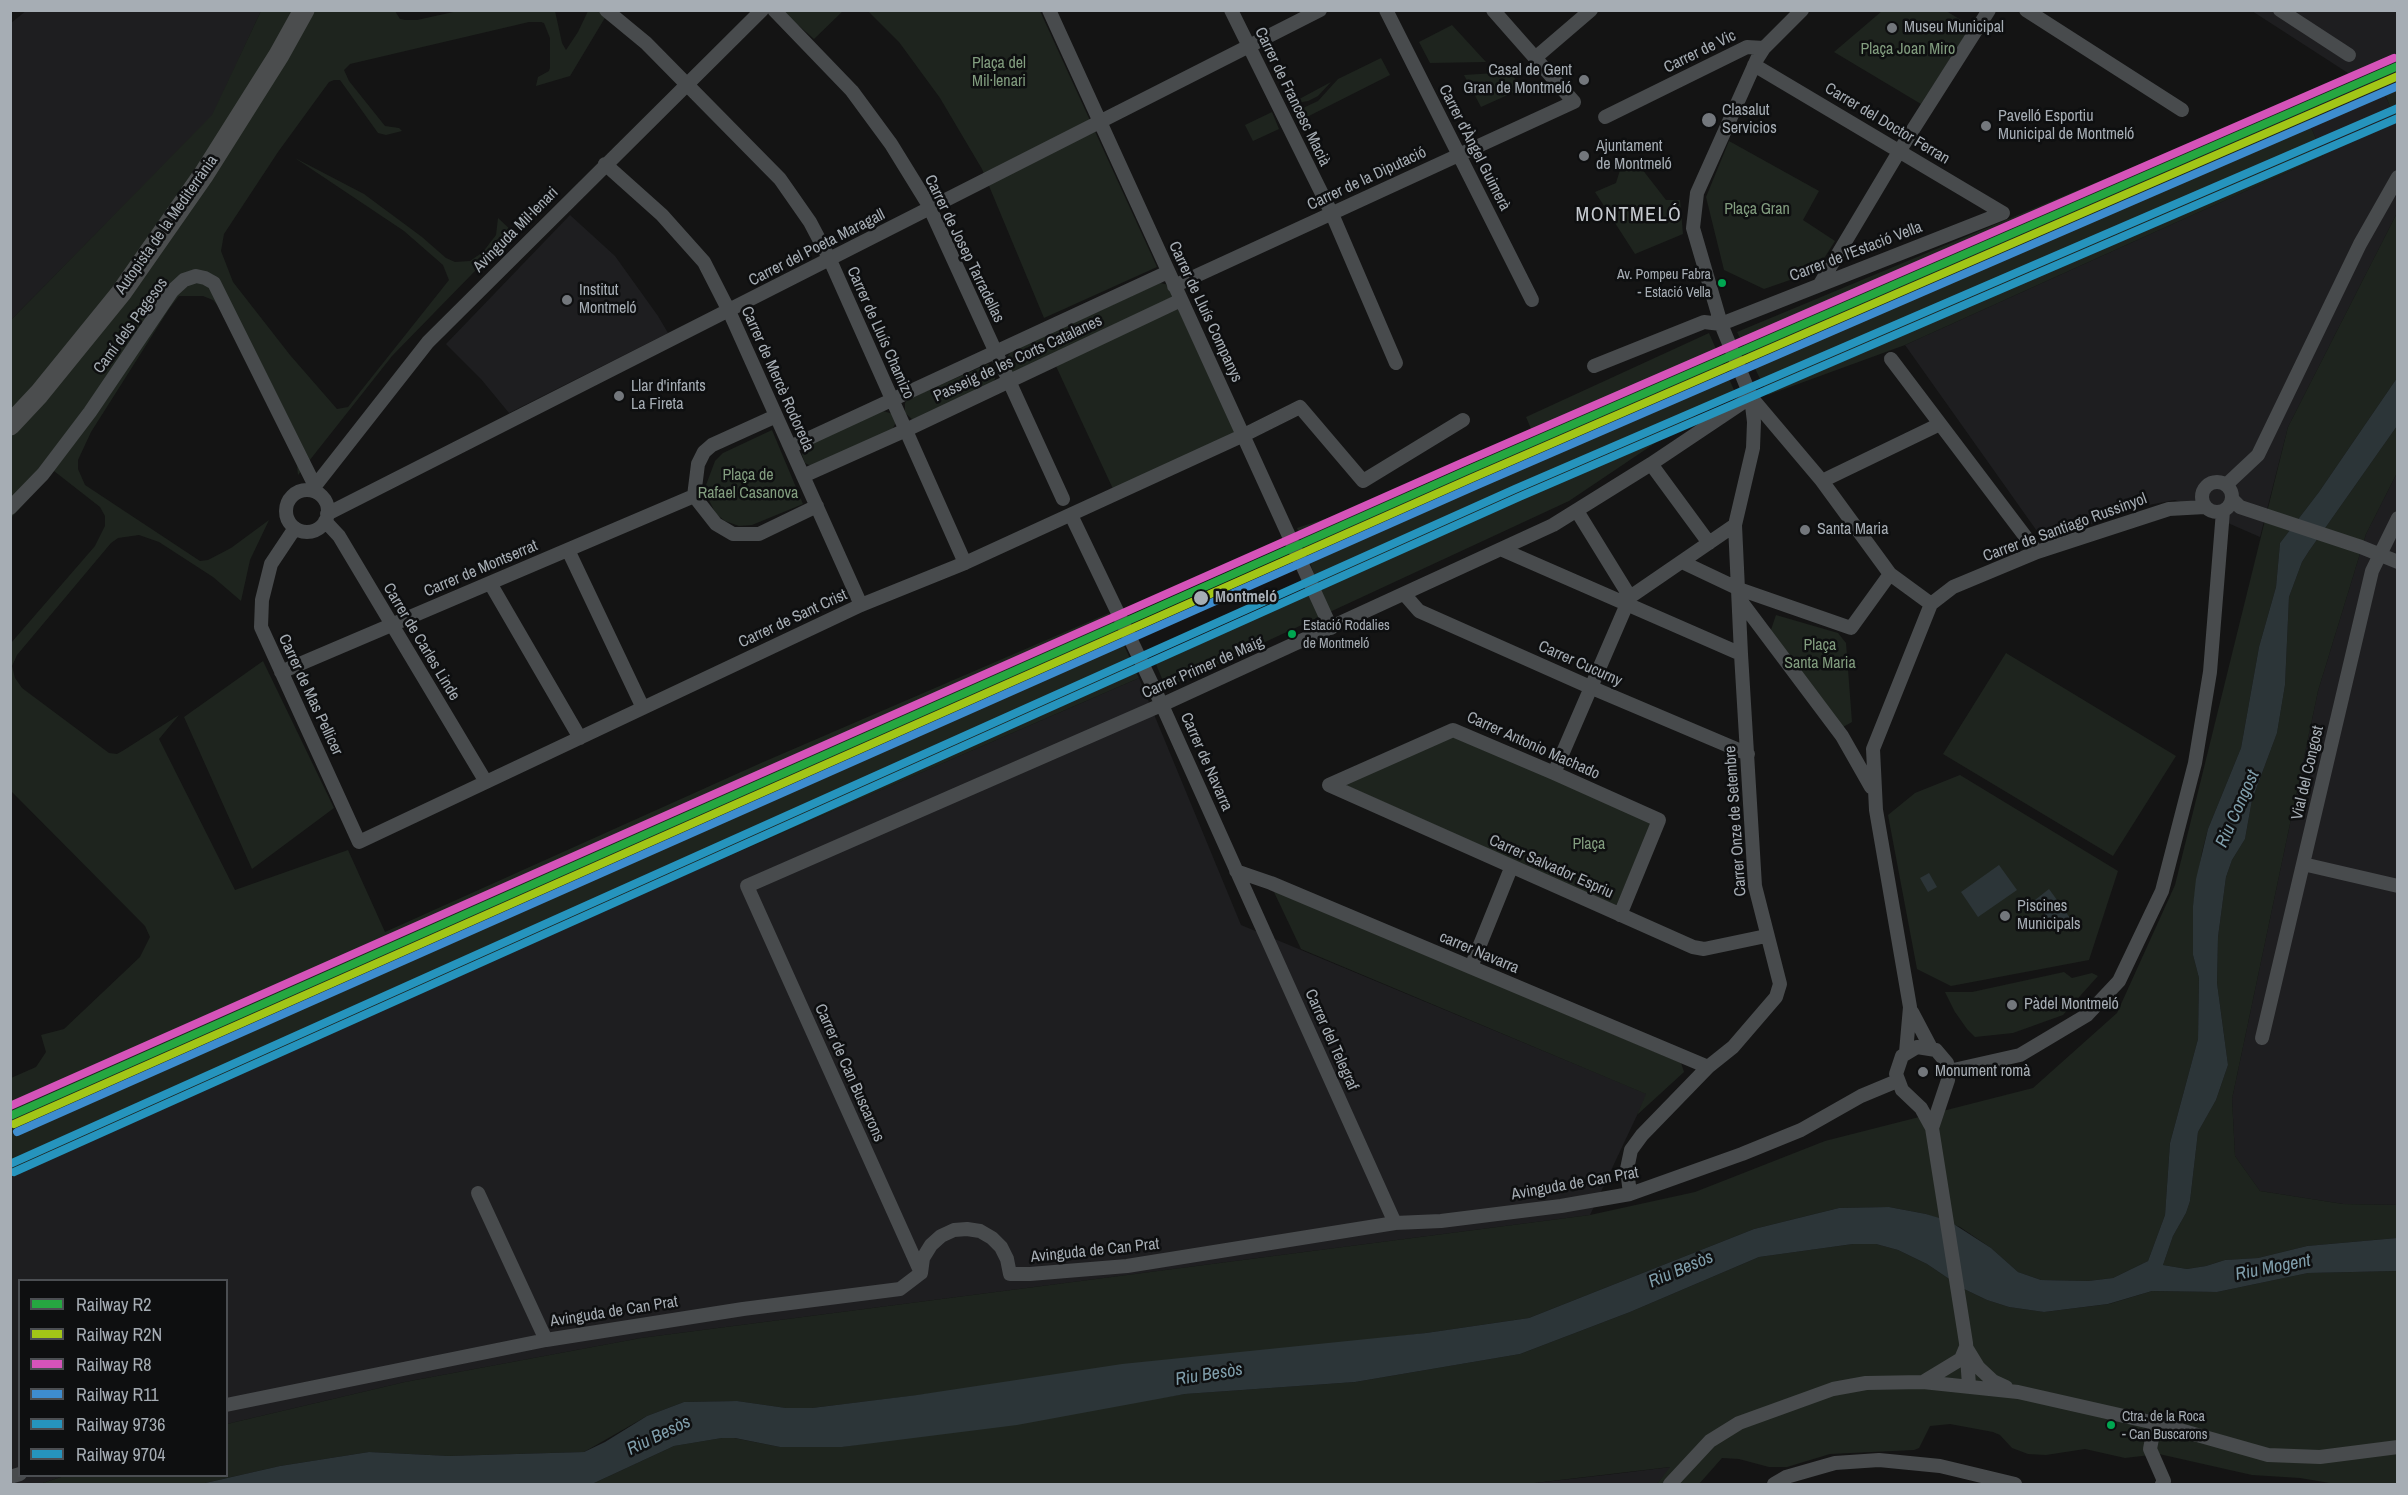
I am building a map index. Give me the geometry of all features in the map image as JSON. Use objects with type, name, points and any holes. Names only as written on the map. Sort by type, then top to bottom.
[{"type":"highway","points":[[121,293],[184,186],[252,80],[291,10]]},
{"type":"highway","name":"Autopista de la Mediterrània","points":[[10,425],[39,394],[121,293],[204,174],[279,55],[304,10]]},
{"type":"street","name":"Carrer de Lluís Chamizo","points":[[606,10],[646,43],[780,179],[810,222],[830,260],[966,563]]},
{"type":"street","name":"Avinguda Mil·lenari","points":[[315,489],[428,342],[762,10]]},
{"type":"street","name":"Carrer de Josep Tarradellas","points":[[774,10],[852,91],[891,144],[929,209],[1063,499]]},
{"type":"street","name":"Carrer de Francesc Macià","points":[[1231,10],[1332,214],[1396,363]]},
{"type":"street","name":"Carrer del Poeta Maragall","points":[[326,517],[1320,10]]},
{"type":"street","name":"Carrer d'Àngel Guimerà","points":[[1386,10],[1532,300]]},
{"type":"street","points":[[1493,10],[1535,58],[1591,10]]},
{"type":"street","points":[[1802,10],[1764,48],[1754,65],[1696,193],[1693,228],[1721,324],[1751,397],[1822,481],[1890,574],[1931,604],[1873,749],[1874,792],[1910,1007],[1906,1052],[1897,1067],[1897,1081],[1902,1090],[1922,1099],[1930,1098],[1944,1089]]},
{"type":"street","points":[[1820,284],[1900,150],[1989,10]]},
{"type":"street","points":[[2025,10],[2182,110]]},
{"type":"street","points":[[2280,10],[2349,55]]},
{"type":"street","name":"Carrer de Lluís Companys","points":[[1052,11],[1100,123],[1331,628]]},
{"type":"street","name":"Carrer de Vic","points":[[1605,117],[1747,47],[1764,48]]},
{"type":"street","name":"Carrer de la Diputació","points":[[1174,286],[1574,102],[1535,58]]},
{"type":"street","name":"Carrer del Doctor Ferran","points":[[1754,65],[2003,213]]},
{"type":"street","name":"Carrer de Mercè Rodoreda","points":[[605,164],[662,215],[704,262],[729,311],[861,605]]},
{"type":"street","points":[[2226,485],[2258,455],[2360,244],[2397,177]]},
{"type":"street","name":"Carrer de l'Estació Vella","points":[[1594,366],[1704,322],[1721,324],[2003,213]]},
{"type":"street","name":"Passeig de les Corts Catalanes","points":[[790,447],[1168,272]]},
{"type":"street","name":"Camí dels Pagesos","points":[[10,508],[43,474],[90,412],[172,291],[184,280],[196,276],[214,283],[315,489]]},
{"type":"street","name":"Passeig de les Corts Catalanes","points":[[803,476],[1181,300]]},
{"type":"street","points":[[1890,359],[2037,552]]},
{"type":"street","name":"Carrer Onze de Setembre","points":[[1630,1194],[1627,1169],[1631,1150],[1642,1135],[1708,1067],[1733,1047],[1776,997],[1780,984],[1755,886],[1741,654],[1735,525],[1754,438],[1751,397]]},
{"type":"street","name":"Carrer Primer de Maig","points":[[747,886],[1162,705],[1503,550],[1577,511],[1751,397]]},
{"type":"street","name":"Carrer de Sant Crist","points":[[359,842],[861,605],[966,563],[1300,407],[1363,481],[1462,420]]},
{"type":"street","points":[[776,416],[712,445],[698,464],[694,496],[716,524],[733,534],[759,534],[817,506]]},
{"type":"street","points":[[1822,481],[1940,424]]},
{"type":"street","points":[[1754,438],[1765,428],[1777,429]]},
{"type":"street","points":[[1651,464],[1709,543]]},
{"type":"street","points":[[2223,511],[2215,512],[2205,507],[2201,496],[2206,486],[2215,482],[2226,485],[2230,489],[2232,499],[2240,507],[2361,547],[2397,562]]},
{"type":"street","points":[[315,489],[324,499],[326,517],[321,526],[309,531],[295,528],[288,521],[286,514],[289,499],[300,490],[315,489]]},
{"type":"street","name":"Carrer de Montserrat","points":[[281,672],[694,496]]},
{"type":"street","points":[[1949,1071],[2020,1055],[2087,1015],[2119,981],[2162,891],[2195,763],[2210,672],[2223,511],[2232,499]]},
{"type":"street","name":"Carrer de Santiago Russinyol","points":[[1931,604],[1953,587],[2037,552],[2169,509],[2205,507]]},
{"type":"street","points":[[1577,511],[1629,601]]},
{"type":"street","name":"Carrer de Navarra","points":[[1071,515],[1162,705],[1236,871]]},
{"type":"street","name":"Carrer de Carles Linde","points":[[326,517],[486,782]]},
{"type":"street","name":"Vial del Congost","points":[[2262,1038],[2372,571],[2397,518]]},
{"type":"street","points":[[1554,773],[1629,601],[1735,525]]},
{"type":"street","name":"Carrer de Mas Pellicer","points":[[295,528],[271,564],[262,600],[261,627],[359,842]]},
{"type":"street","points":[[568,550],[643,708]]},
{"type":"street","points":[[1503,550],[1629,601],[1741,654]]},
{"type":"street","points":[[1682,562],[1740,595],[1851,628],[1890,574]]},
{"type":"street","points":[[490,583],[580,738]]},
{"type":"street","name":"Carrer Cucurny","points":[[1405,595],[1419,611],[1748,754]]},
{"type":"street","points":[[1740,595],[1853,753],[1874,792]]},
{"type":"street","name":"Carrer Antonio Machado","points":[[1329,785],[1453,729],[1554,773],[1659,820],[1620,915]]},
{"type":"street","points":[[1853,753],[1862,754],[1873,749]]},
{"type":"street","name":"Carrer Salvador Espriu","points":[[1329,785],[1511,868],[1693,947],[1704,950],[1766,936]]},
{"type":"street","points":[[2303,864],[2397,886]]},
{"type":"street","points":[[1471,967],[1511,868]]},
{"type":"street","name":"carrer Navarra","points":[[1236,871],[1271,883],[1708,1067]]},
{"type":"street","name":"Carrer del Telegraf","points":[[1236,871],[1395,1222]]},
{"type":"street","name":"Carrer de Can Buscarons","points":[[747,886],[921,1273]]},
{"type":"street","points":[[1910,1007],[1931,1048]]},
{"type":"street","points":[[1906,1052],[1917,1047],[1931,1048],[1942,1055],[1949,1071],[1932,1128]]},
{"type":"street","name":"Avinguda de Can Prat","points":[[228,1406],[546,1340],[743,1309],[900,1289],[921,1273],[923,1258],[931,1245],[941,1236],[954,1230],[980,1231],[1001,1247],[1007,1259],[1010,1274],[1030,1274],[1147,1263],[1395,1222],[1441,1221],[1550,1208],[1630,1194],[1742,1155],[1801,1130],[1861,1095],[1897,1081]]},
{"type":"street","points":[[1911,1096],[1932,1128],[1965,1342],[1969,1385]]},
{"type":"street","points":[[478,1193],[546,1340]]},
{"type":"street","points":[[1923,1382],[1961,1359],[1965,1342]]},
{"type":"street","points":[[1965,1342],[1978,1367],[1993,1382],[2018,1392]]},
{"type":"street","points":[[1670,1485],[1710,1441],[1753,1416],[1848,1385],[1895,1382],[1969,1385],[2018,1392],[2155,1423],[2268,1455],[2320,1457],[2397,1447]]},
{"type":"street","points":[[2155,1423],[2150,1449],[2164,1481],[2163,1485]]},
{"type":"street","points":[[1774,1485],[1786,1477],[1835,1463],[1879,1460],[1940,1466],[2005,1483]]},
{"type":"shaded area","points":[[27,10],[261,11],[213,115],[11,320],[11,23]]},
{"type":"shaded area","points":[[2252,11],[2397,11],[2397,89],[2385,95],[2397,122],[2397,213],[2288,427],[2260,537],[2175,500],[2138,507],[2044,541],[1905,345],[2323,156],[2299,98],[2351,75]]},
{"type":"shaded area","name":"Institut Montmeló","points":[[570,215],[615,256],[668,333],[509,413],[481,379],[446,344]]},
{"type":"shaded area","points":[[2397,473],[2397,1205],[2343,1204],[2260,1191],[2235,1156],[2232,1099],[2318,691],[2366,534]]},
{"type":"shaded area","points":[[1139,678],[1241,925],[1647,1094],[1590,1215],[641,1338],[405,1382],[228,1424],[228,1279],[18,1279],[18,1477],[61,1477],[40,1484],[11,1484],[11,1177],[413,993]]},
{"type":"shaded area","points":[[1671,1467],[1657,1484],[1526,1484],[1614,1474]]},
{"type":"green space","points":[[261,11],[395,11],[400,19],[417,20],[458,11],[555,11],[562,43],[566,50],[588,11],[609,11],[570,76],[536,86],[538,77],[550,68],[550,38],[544,23],[541,22],[529,22],[350,64],[344,70],[349,81],[385,126],[399,128],[402,131],[386,135],[378,133],[340,80],[334,80],[329,82],[278,152],[224,234],[221,251],[233,282],[290,355],[337,409],[348,407],[449,280],[443,265],[404,231],[295,158],[364,194],[446,258],[455,262],[470,261],[483,252],[496,235],[498,218],[513,232],[392,356],[298,475],[297,465],[224,313],[213,300],[203,296],[179,296],[169,309],[91,432],[78,460],[78,469],[85,485],[200,561],[208,560],[231,548],[269,520],[250,560],[241,601],[213,577],[159,542],[139,535],[118,538],[111,543],[17,655],[12,666],[15,678],[22,688],[109,753],[117,754],[179,715],[159,739],[235,890],[348,850],[385,932],[761,763],[1109,613],[1139,678],[413,993],[11,1177],[11,1078],[36,1067],[46,1052],[41,1035],[64,1029],[140,957],[150,937],[145,926],[11,791],[11,643],[95,546],[105,526],[105,516],[100,507],[54,471],[11,518],[11,320],[212,115]]},
{"type":"green space","points":[[782,11],[843,11],[814,39]]},
{"type":"green space","name":"Plaça del Mil·lenari","points":[[868,11],[1040,11],[1157,267],[1044,318],[982,169],[940,98],[899,42]]},
{"type":"green space","name":"Plaça Joan Miro","points":[[1882,11],[1946,11],[1971,26],[1921,104],[1834,52]]},
{"type":"green space","points":[[1452,25],[1486,62],[1430,63],[1419,42]]},
{"type":"green space","points":[[1381,58],[1390,75],[1299,121],[1292,108],[1303,108],[1318,101],[1338,79]]},
{"type":"green space","points":[[1511,72],[1521,89],[1481,107],[1464,75]]},
{"type":"green space","points":[[1331,82],[1318,96],[1308,101],[1290,104]]},
{"type":"green space","points":[[2397,89],[2398,122],[2396,122],[2385,94]]},
{"type":"green space","points":[[2299,98],[2323,156],[1905,345],[1768,395],[1737,332]]},
{"type":"green space","points":[[1272,112],[1279,129],[1253,141],[1245,125]]},
{"type":"green space","name":"Plaça Gran","points":[[1729,141],[1819,191],[1803,220],[1835,241],[1816,271],[1764,289],[1724,270],[1706,197]]},
{"type":"green space","points":[[1635,160],[1666,200],[1680,200],[1683,234],[1635,254],[1595,192],[1616,183],[1620,170]]},
{"type":"green space","points":[[2397,213],[2397,378],[2319,492],[2280,543],[2276,587],[2259,647],[2241,748],[2208,829],[2202,852],[2193,906],[2193,955],[2199,978],[2198,1039],[2170,1143],[2165,1215],[2148,1261],[2113,1278],[2088,1281],[2041,1280],[2018,1272],[1991,1248],[1960,1227],[1926,1214],[1889,1207],[1839,1208],[1754,1229],[1529,1318],[1426,1333],[812,1408],[786,1408],[737,1401],[684,1402],[647,1416],[584,1452],[449,1456],[369,1452],[280,1466],[201,1484],[40,1484],[61,1477],[228,1477],[228,1424],[405,1382],[641,1338],[1590,1215],[1695,1192],[1825,1141],[2033,1088],[2117,1013],[2175,885],[2288,427]]},
{"type":"green space","points":[[1160,283],[1169,285],[1172,297],[1017,373],[1012,372],[1005,361],[1011,351]]},
{"type":"green space","points":[[1177,307],[1237,435],[1114,491],[1055,364]]},
{"type":"green space","points":[[1709,333],[1734,390],[1569,501],[1166,688],[1155,662],[1320,590],[1297,528],[1410,491],[1534,436],[1526,417]]},
{"type":"green space","points":[[988,364],[996,370],[991,386],[918,419],[912,419],[905,413],[905,403],[908,399]]},
{"type":"green space","points":[[883,411],[893,414],[896,422],[891,432],[811,466],[805,463],[802,455],[805,445]]},
{"type":"green space","points":[[2397,426],[2397,473],[2366,534],[2318,691],[2232,1099],[2235,1156],[2260,1191],[2343,1204],[2397,1205],[2397,1238],[2307,1246],[2258,1258],[2225,1260],[2187,1269],[2163,1265],[2173,1236],[2190,1201],[2198,1132],[2216,1100],[2228,1065],[2217,983],[2218,937],[2226,877],[2232,860],[2245,839],[2252,800],[2277,733],[2285,685],[2289,597],[2302,562]]},
{"type":"green space","name":"Plaça de Rafael Casanova","points":[[772,430],[803,504],[752,525],[739,526],[725,521],[716,514],[707,496],[706,485],[715,461],[723,453]]},
{"type":"green space","name":"Plaça Santa Maria","points":[[1776,615],[1838,633],[1846,643],[1852,722],[1843,727],[1770,633]]},
{"type":"green space","points":[[2006,653],[2176,756],[2113,856],[1943,754]]},
{"type":"green space","points":[[263,661],[334,808],[252,869],[184,717]]},
{"type":"green space","name":"Plaça","points":[[1453,735],[1652,823],[1616,906],[1343,784]]},
{"type":"green space","name":"Piscines Municipals","points":[[1960,775],[2118,871],[2089,960],[1951,986],[1917,969],[1888,815],[1915,793]]},
{"type":"green space","points":[[1274,892],[1279,892],[1681,1063],[1684,1072],[1637,1115],[1646,1094],[1301,949]]},
{"type":"green space","name":"Pàdel Montmeló","points":[[2064,972],[2072,978],[2092,973],[2098,976],[2063,1015],[2013,1033],[1975,1037],[1955,1012],[1945,992],[1972,992]]},
{"type":"green space","points":[[1853,1244],[1876,1244],[1898,1250],[1927,1264],[1964,1289],[1987,1300],[2009,1307],[2044,1312],[2109,1304],[2152,1291],[2217,1292],[2308,1273],[2397,1271],[2397,1484],[2336,1484],[2300,1478],[2252,1475],[2159,1454],[2125,1458],[2085,1449],[2046,1455],[2028,1454],[2012,1448],[2000,1435],[1993,1432],[1950,1424],[1930,1426],[1919,1448],[1914,1450],[1830,1454],[1787,1467],[1769,1467],[1739,1459],[1722,1458],[1699,1484],[1657,1484],[1670,1467],[1526,1484],[592,1484],[674,1446],[722,1438],[734,1438],[780,1447],[842,1447],[1185,1394],[1355,1382],[1520,1354],[1630,1312],[1759,1257]]},
{"type":"water","points":[[2397,378],[2397,426],[2302,562],[2289,597],[2285,685],[2277,733],[2252,800],[2245,839],[2232,860],[2226,877],[2218,937],[2217,983],[2228,1065],[2216,1100],[2198,1132],[2190,1201],[2173,1236],[2163,1265],[2187,1269],[2225,1260],[2258,1258],[2307,1246],[2397,1238],[2397,1271],[2308,1273],[2217,1292],[2152,1291],[2108,1304],[2044,1312],[2009,1307],[1987,1300],[1964,1289],[1927,1264],[1898,1250],[1876,1244],[1853,1244],[1759,1257],[1630,1312],[1520,1354],[1355,1382],[1185,1394],[1017,1425],[842,1447],[780,1447],[735,1438],[722,1438],[674,1446],[592,1484],[201,1484],[280,1466],[369,1452],[449,1456],[584,1452],[647,1416],[684,1402],[737,1401],[786,1408],[812,1408],[917,1395],[1122,1364],[1426,1333],[1529,1318],[1754,1229],[1839,1208],[1889,1207],[1949,1221],[1991,1248],[2018,1272],[2041,1280],[2088,1281],[2113,1278],[2148,1261],[2165,1215],[2170,1143],[2198,1039],[2199,978],[2193,955],[2193,906],[2196,879],[2208,829],[2241,748],[2259,647],[2276,587],[2280,543],[2319,492]]},
{"type":"water","points":[[1999,865],[2017,890],[1978,917],[1961,892]]},
{"type":"water","points":[[1929,873],[1937,887],[1928,892],[1920,878]]},
{"type":"water","points":[[2049,889],[2070,918],[2055,929],[2035,900]]},
{"type":"rail line","name":"R8","points":[[10,1106],[1464,462],[2394,58]]},
{"type":"rail line","name":"R2","points":[[10,1116],[1468,470],[2398,66]]},
{"type":"rail line","name":"R2N","points":[[14,1124],[1472,478],[2398,76]]},
{"type":"rail line","name":"R11","points":[[17,1132],[1475,486],[2398,86]]},
{"type":"rail line","name":"9736","points":[[10,1164],[1515,489],[2398,108]]},
{"type":"rail line","name":"9704","points":[[14,1172],[1519,497],[2398,118]]},
{"type":"place","name":"Museu Municipal","points":[[1892,28]]},
{"type":"place","name":"Casal de Gent Gran de Montmeló","points":[[1584,80]]},
{"type":"place","name":"Clasalut Servicios","points":[[1709,120]]},
{"type":"place","name":"Pavelló Esportiu Municipal de Montmeló","points":[[1986,126]]},
{"type":"place","name":"Ajuntament de Montmeló","points":[[1584,156]]},
{"type":"place","name":"Av. Pompeu Fabra - Estació Vella","points":[[1722,283]]},
{"type":"place","name":"Institut Montmeló","points":[[567,300]]},
{"type":"place","name":"Llar d'infants La Fireta","points":[[619,396]]},
{"type":"place","name":"Santa Maria","points":[[1805,530]]},
{"type":"place","name":"Montmeló","points":[[1201,598]]},
{"type":"place","name":"Estació Rodalies de Montmeló","points":[[1292,634]]},
{"type":"place","name":"Piscines Municipals","points":[[2005,916]]},
{"type":"place","name":"Pàdel Montmeló","points":[[2012,1005]]},
{"type":"place","name":"Monument romà","points":[[1923,1072]]},
{"type":"place","name":"Ctra. de la Roca - Can Buscarons","points":[[2111,1425]]},
{"type":"district","name":"MONTMELÓ","points":[[1629,216]]},
{"type":"water label","name":"Riu Congost","points":[[2238,809]]},
{"type":"water label","name":"Riu Mogent","points":[[2273,1268]]},
{"type":"water label","name":"Riu Besòs","points":[[1681,1270]]},
{"type":"water label","name":"Riu Besòs","points":[[1209,1375]]},
{"type":"water label","name":"Riu Besòs","points":[[659,1436]]}]
